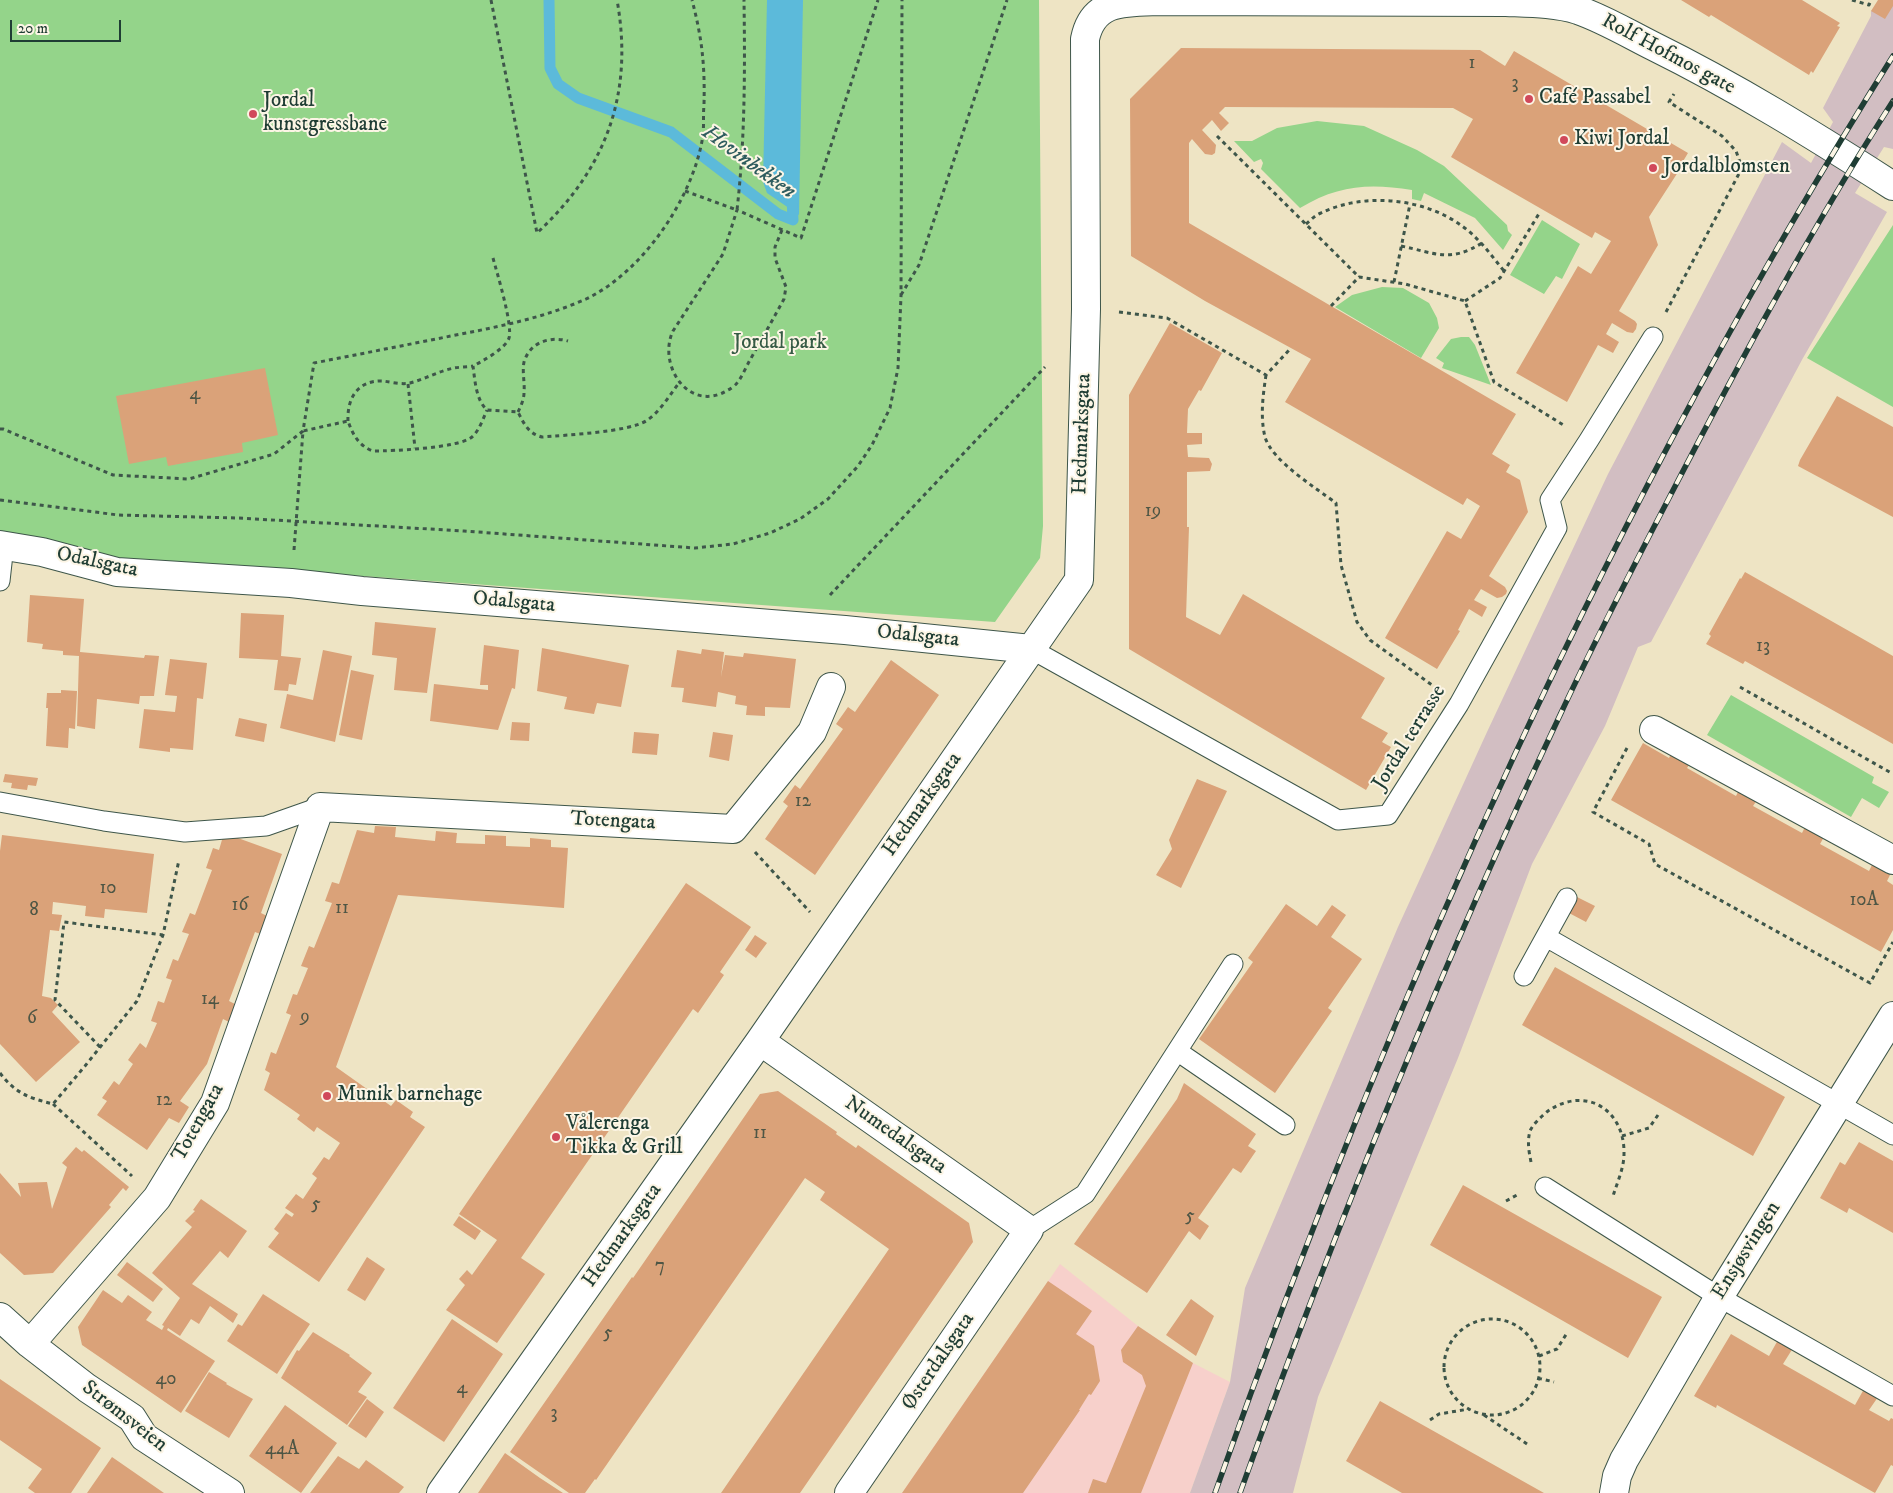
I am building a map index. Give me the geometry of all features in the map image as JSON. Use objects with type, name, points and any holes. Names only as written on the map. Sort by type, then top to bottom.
[{"type":"street","name":"Rolf Hofmos gate","points":[[1092,16],[1103,7],[1114,3],[1159,0],[1506,2],[1545,4],[1576,10],[1598,18],[1693,66],[1818,138],[1893,186]]},
{"type":"street","name":"Hedmarksgata","points":[[441,1493],[760,1041],[1079,580],[1086,309],[1085,39],[1087,26],[1092,16]]},
{"type":"street","name":"Odalsgata","points":[[2,545],[42,552],[117,572],[291,583],[362,591],[800,626],[1030,649]]},
{"type":"street","points":[[733,828],[812,732],[831,687]]},
{"type":"street","points":[[1654,730],[1893,860]]},
{"type":"street","name":"Totengata","points":[[30,1344],[157,1198],[215,1103],[320,807],[733,828]]},
{"type":"street","name":"Ensjøsvingen","points":[[1614,1493],[1617,1476],[1624,1460],[1719,1297],[1893,1016]]},
{"type":"street","name":"Numedalsgata","points":[[760,1041],[1029,1230]]},
{"type":"street","name":"Østerdalsgata","points":[[849,1493],[1029,1230]]},
{"type":"street","name":"Strømsveien","points":[[0,1317],[30,1344],[87,1388],[132,1418],[144,1437],[230,1493]]},
{"type":"lane","name":"Jordal terrasse","points":[[1030,649],[1338,820],[1388,815],[1459,704],[1557,528],[1550,500],[1653,337]]},
{"type":"lane","points":[[0,581],[2,545]]},
{"type":"lane","name":"Totengata","points":[[0,802],[104,821],[185,832],[266,826],[320,807]]},
{"type":"lane","points":[[1524,976],[1568,898]]},
{"type":"lane","points":[[1546,937],[1893,1134]]},
{"type":"lane","points":[[1029,1230],[1085,1194],[1233,964]]},
{"type":"lane","points":[[1177,1051],[1285,1125]]},
{"type":"lane","points":[[1545,1187],[1719,1297],[1893,1396]]},
{"type":"path","points":[[491,0],[537,234],[578,189],[593,164],[613,119],[620,88],[622,58],[622,38],[617,0]]},
{"type":"path","points":[[291,583],[303,431],[314,363],[509,324],[556,311],[586,299],[609,286],[647,251],[660,235],[685,191],[703,135],[704,62],[700,29],[692,0]]},
{"type":"path","points":[[744,0],[745,94],[742,161],[736,210],[723,254],[668,340],[670,364],[679,383],[688,391],[698,395],[719,395],[737,383],[784,299],[786,286],[775,258],[775,247],[782,230]]},
{"type":"path","points":[[685,191],[802,238],[878,0]]},
{"type":"path","points":[[0,500],[118,515],[295,521],[695,548],[734,544],[770,533],[800,519],[828,499],[858,466],[872,445],[890,408],[898,368],[901,296],[902,0]]},
{"type":"path","points":[[901,296],[919,265],[1007,0]]},
{"type":"path","points":[[1852,0],[1869,5],[1872,0]]},
{"type":"path","points":[[1653,337],[1742,168],[1736,151],[1722,136],[1668,102],[1693,66]]},
{"type":"path","points":[[1217,136],[1358,277],[1394,282],[1465,301],[1500,278],[1540,212]]},
{"type":"path","points":[[1306,224],[1319,213],[1350,203],[1383,200],[1410,204],[1442,214],[1463,226],[1482,243],[1504,271]]},
{"type":"path","points":[[1394,282],[1410,204]]},
{"type":"path","points":[[1401,246],[1446,256],[1461,254],[1482,243]]},
{"type":"path","points":[[487,410],[475,434],[470,439],[457,444],[384,451],[367,449],[356,439],[348,421],[348,404],[351,398],[362,387],[371,382],[381,381],[408,384],[454,368],[473,366],[506,343],[510,337],[509,324],[493,258]]},
{"type":"path","points":[[1331,306],[1358,277]]},
{"type":"path","points":[[1465,301],[1494,382],[1589,440]]},
{"type":"path","points":[[1086,309],[1167,318],[1266,375]]},
{"type":"path","points":[[518,412],[524,395],[524,364],[530,351],[544,340],[552,338],[568,341]]},
{"type":"path","points":[[1291,348],[1266,375],[1262,407],[1266,438],[1281,461],[1336,503],[1341,565],[1357,622],[1370,640],[1459,704]]},
{"type":"path","points":[[473,366],[480,400],[487,410]]},
{"type":"path","points":[[800,626],[1045,367]]},
{"type":"path","points":[[518,412],[529,430],[535,435],[542,437],[634,426],[652,417],[679,383]]},
{"type":"path","points":[[408,384],[415,448]]},
{"type":"path","points":[[487,410],[518,412]]},
{"type":"path","points":[[0,429],[3,428],[113,475],[189,479],[274,454],[303,431],[348,421]]},
{"type":"path","points":[[1740,687],[1893,774]]},
{"type":"path","points":[[1628,747],[1593,812],[1649,844],[1655,864],[1870,983],[1893,942]]},
{"type":"path","points":[[733,828],[833,936]]},
{"type":"path","points":[[53,1104],[137,1001],[163,935],[185,832]]},
{"type":"path","points":[[100,1047],[56,1000],[64,922],[163,935]]},
{"type":"path","points":[[0,1073],[7,1083],[29,1098],[53,1104],[157,1198]]},
{"type":"path","points":[[1545,1187],[1532,1163],[1528,1144],[1530,1130],[1542,1116],[1554,1107],[1572,1101],[1587,1101],[1598,1104],[1612,1114],[1622,1136],[1624,1156],[1611,1204]]},
{"type":"path","points":[[1622,1136],[1649,1128],[1658,1115]]},
{"type":"path","points":[[1492,1319],[1508,1322],[1522,1329],[1533,1341],[1539,1356],[1540,1372],[1536,1387],[1527,1400],[1515,1410],[1499,1415],[1484,1414],[1469,1409],[1452,1393],[1444,1371],[1446,1355],[1452,1341],[1463,1329],[1476,1322],[1492,1319]]},
{"type":"path","points":[[1539,1356],[1557,1349],[1567,1333]]},
{"type":"path","points":[[1538,1378],[1554,1382]]},
{"type":"path","points":[[1430,1420],[1439,1414],[1469,1409]]},
{"type":"path","points":[[1484,1414],[1526,1444]]},
{"type":"shaded area","points":[[1893,0],[1893,149],[1884,147],[1855,193],[1887,212],[1803,358],[1651,642],[1638,647],[1605,726],[1532,864],[1458,1058],[1318,1397],[1293,1493],[1190,1493],[1230,1382],[1245,1288],[1398,927],[1608,474],[1782,142],[1811,163],[1833,122],[1823,108],[1871,16],[1871,11]]},
{"type":"shaded area","points":[[1060,1264],[1138,1326],[1193,1363],[1230,1382],[1190,1493],[902,1493]]},
{"type":"green space","name":"Jordal park","points":[[0,0],[1039,0],[1043,526],[1040,558],[995,622],[115,558],[0,535]]},
{"type":"green space","points":[[1317,121],[1364,126],[1417,150],[1444,166],[1507,225],[1508,231],[1512,235],[1503,250],[1475,218],[1424,193],[1421,201],[1412,199],[1412,190],[1368,187],[1341,190],[1314,200],[1300,208],[1261,169],[1263,163],[1261,159],[1254,162],[1234,141],[1252,141],[1277,128]]},
{"type":"green space","points":[[1542,220],[1580,244],[1562,279],[1556,276],[1544,294],[1510,275]]},
{"type":"green space","points":[[1893,225],[1893,407],[1807,358]]},
{"type":"green space","points":[[1382,287],[1403,288],[1429,303],[1437,318],[1439,328],[1421,358],[1335,307],[1352,295]]},
{"type":"green space","points":[[1469,337],[1475,345],[1491,385],[1442,368],[1444,363],[1436,358],[1451,339]]},
{"type":"green space","points":[[1731,695],[1874,777],[1872,783],[1889,792],[1879,808],[1862,798],[1851,817],[1707,735]]},
{"type":"water","points":[[767,0],[803,0],[799,215],[767,193],[763,182]]},
{"type":"building","points":[[1681,0],[1802,0],[1840,23],[1837,26],[1840,27],[1813,73],[1811,71],[1809,75],[1711,15],[1709,17]]},
{"type":"building","points":[[1878,0],[1893,0],[1893,6],[1885,19],[1871,11]]},
{"type":"building","points":[[1181,48],[1480,50],[1505,66],[1514,51],[1688,153],[1649,217],[1658,245],[1619,311],[1635,321],[1637,324],[1636,329],[1633,333],[1627,332],[1612,323],[1606,334],[1619,342],[1613,353],[1598,345],[1567,402],[1516,373],[1578,266],[1591,274],[1611,241],[1595,232],[1592,238],[1451,157],[1473,119],[1453,108],[1225,107],[1219,113],[1229,123],[1221,131],[1212,120],[1202,130],[1216,145],[1215,153],[1212,155],[1205,154],[1192,139],[1189,143],[1189,223],[1516,414],[1492,454],[1510,465],[1506,472],[1520,480],[1528,512],[1489,576],[1505,587],[1507,591],[1502,597],[1497,598],[1481,589],[1474,600],[1487,607],[1482,617],[1469,609],[1458,630],[1460,631],[1437,669],[1385,638],[1447,531],[1461,539],[1480,506],[1467,498],[1463,505],[1285,402],[1311,359],[1205,301],[1131,256],[1130,99]]},
{"type":"building","points":[[1170,323],[1222,353],[1201,391],[1199,390],[1188,409],[1187,433],[1202,433],[1202,444],[1187,445],[1188,457],[1209,458],[1212,464],[1210,471],[1187,472],[1187,527],[1189,527],[1186,617],[1220,635],[1243,594],[1385,678],[1361,718],[1388,733],[1382,742],[1391,747],[1366,790],[1129,649],[1129,395]]},
{"type":"building","points":[[265,368],[278,435],[242,443],[243,452],[168,466],[166,457],[129,464],[116,396]]},
{"type":"building","points":[[1837,396],[1893,427],[1893,517],[1798,466]]},
{"type":"building","points":[[1745,572],[1893,656],[1893,744],[1745,661],[1743,664],[1706,644],[1711,636],[1709,634]]},
{"type":"building","points":[[30,595],[84,599],[80,652],[144,658],[145,655],[159,656],[154,696],[140,696],[139,704],[97,699],[95,729],[77,726],[79,656],[63,655],[63,651],[42,649],[43,644],[27,642]]},
{"type":"building","points":[[241,613],[284,615],[281,656],[301,658],[296,685],[289,684],[288,691],[274,690],[278,660],[239,658]]},
{"type":"building","points":[[375,622],[436,628],[427,693],[394,690],[397,658],[372,655]]},
{"type":"building","points":[[484,645],[519,650],[515,689],[512,688],[498,730],[430,721],[434,684],[488,690],[488,685],[480,685]]},
{"type":"building","points":[[542,648],[629,665],[621,707],[597,703],[594,714],[564,709],[567,697],[537,691]]},
{"type":"building","points":[[702,649],[724,652],[721,677],[725,655],[743,657],[744,653],[796,659],[790,708],[765,707],[765,716],[746,715],[747,706],[735,704],[736,696],[718,692],[716,707],[682,702],[684,688],[671,687],[677,650],[701,654]]},
{"type":"building","points":[[323,650],[352,656],[335,742],[280,728],[287,694],[313,700]]},
{"type":"building","points":[[170,659],[207,663],[203,699],[197,698],[193,750],[170,748],[170,752],[139,748],[144,709],[175,712],[177,696],[165,695]]},
{"type":"building","points":[[891,660],[939,695],[815,875],[765,839],[788,806],[783,802],[795,785],[800,789],[843,729],[836,724],[848,707],[855,712]]},
{"type":"building","points":[[351,670],[374,675],[362,740],[339,735]]},
{"type":"building","points":[[61,690],[77,691],[75,729],[69,728],[68,748],[46,746],[47,693],[61,693]]},
{"type":"building","points":[[239,718],[267,724],[264,742],[235,736]]},
{"type":"building","points":[[512,722],[530,723],[529,741],[510,740]]},
{"type":"building","points":[[634,732],[659,734],[657,755],[632,753]]},
{"type":"building","points":[[713,732],[733,735],[729,761],[709,757]]},
{"type":"building","points":[[1643,743],[1669,758],[1672,752],[1691,762],[1687,768],[1736,796],[1739,790],[1757,800],[1753,806],[1802,833],[1805,827],[1824,837],[1820,844],[1869,871],[1872,865],[1890,875],[1887,881],[1893,885],[1893,930],[1881,952],[1611,800]]},
{"type":"building","points":[[5,774],[38,778],[36,786],[28,785],[27,790],[11,788],[12,783],[3,782]]},
{"type":"building","points":[[1197,779],[1227,791],[1181,888],[1156,875],[1172,849],[1169,840]]},
{"type":"building","points":[[375,826],[396,827],[395,837],[435,841],[436,831],[457,833],[456,843],[485,844],[485,835],[506,836],[506,846],[530,847],[530,838],[551,840],[551,847],[568,848],[564,908],[398,895],[336,1067],[391,1106],[396,1100],[413,1112],[410,1117],[425,1127],[319,1282],[268,1247],[279,1233],[274,1229],[286,1213],[292,1217],[294,1214],[285,1208],[296,1194],[303,1199],[317,1178],[312,1174],[324,1157],[329,1160],[340,1143],[317,1127],[314,1132],[297,1119],[300,1115],[264,1090],[270,1073],[265,1070],[271,1052],[276,1054],[291,1015],[286,1013],[293,994],[297,995],[308,968],[301,966],[309,946],[314,948],[332,903],[325,901],[332,882],[339,884],[357,830],[374,833]]},
{"type":"building","points":[[224,833],[282,854],[261,913],[269,917],[263,935],[255,932],[229,1001],[239,1006],[231,1023],[223,1019],[207,1064],[180,1101],[189,1107],[179,1123],[169,1118],[147,1150],[97,1115],[107,1101],[102,1098],[114,1081],[119,1085],[133,1064],[128,1060],[140,1043],[146,1048],[157,1023],[151,1021],[158,1001],[164,1003],[172,980],[166,978],[173,959],[178,961],[189,934],[182,932],[190,913],[195,915],[212,870],[206,868],[213,848],[219,850]]},
{"type":"building","points":[[2,835],[154,854],[147,913],[105,909],[104,918],[85,916],[86,906],[53,902],[52,914],[62,915],[59,931],[50,930],[42,996],[51,998],[58,1005],[52,1012],[80,1042],[36,1082],[0,1044],[0,851]]},
{"type":"building","points":[[686,883],[751,927],[720,972],[724,975],[698,1013],[693,1009],[521,1258],[545,1274],[497,1343],[446,1310],[465,1285],[459,1279],[467,1270],[472,1275],[497,1240],[459,1214]]},
{"type":"building","points":[[1577,897],[1595,906],[1586,922],[1569,913]]},
{"type":"building","points":[[1286,904],[1317,926],[1332,905],[1346,915],[1331,937],[1362,959],[1328,1008],[1332,1011],[1275,1093],[1199,1039],[1253,962],[1248,958]]},
{"type":"building","points":[[755,935],[767,943],[756,958],[745,950]]},
{"type":"building","points":[[1555,967],[1785,1097],[1753,1156],[1522,1025]]},
{"type":"building","points":[[1184,1083],[1256,1134],[1248,1146],[1256,1151],[1241,1173],[1233,1168],[1198,1218],[1209,1226],[1200,1240],[1189,1231],[1147,1293],[1074,1244],[1177,1099]]},
{"type":"building","points":[[778,1091],[837,1132],[836,1134],[856,1148],[858,1145],[969,1223],[973,1242],[800,1493],[721,1493],[889,1249],[820,1200],[825,1192],[805,1178],[596,1480],[585,1493],[569,1493],[510,1452],[760,1094]]},
{"type":"building","points":[[1859,1142],[1893,1161],[1893,1233],[1849,1208],[1847,1213],[1820,1198],[1840,1162],[1845,1165]]},
{"type":"building","points":[[76,1147],[82,1152],[84,1150],[129,1187],[126,1191],[123,1188],[109,1205],[111,1207],[53,1273],[24,1275],[0,1253],[0,1173],[21,1197],[18,1183],[47,1182],[52,1209],[67,1167],[62,1163]]},
{"type":"building","points":[[1463,1185],[1662,1297],[1628,1358],[1430,1245]]},
{"type":"building","points":[[201,1199],[247,1231],[228,1258],[220,1251],[192,1284],[238,1314],[233,1323],[210,1306],[199,1324],[191,1319],[180,1336],[168,1328],[167,1330],[215,1361],[181,1413],[82,1345],[78,1327],[103,1290],[122,1303],[128,1295],[152,1312],[146,1320],[162,1330],[164,1326],[162,1325],[180,1298],[152,1273],[192,1227],[185,1221],[195,1211],[193,1210]]},
{"type":"building","points":[[459,1216],[481,1231],[475,1240],[453,1225]]},
{"type":"building","points":[[367,1257],[385,1269],[365,1301],[347,1290]]},
{"type":"building","points":[[127,1262],[163,1289],[153,1302],[117,1275]]},
{"type":"building","points":[[1048,1281],[1092,1311],[1076,1334],[1094,1346],[1100,1381],[1091,1395],[1089,1394],[1023,1493],[902,1493]]},
{"type":"building","points":[[263,1294],[310,1324],[277,1374],[227,1341],[238,1324],[242,1326]]},
{"type":"building","points":[[1191,1299],[1214,1316],[1196,1356],[1166,1335]]},
{"type":"building","points":[[452,1319],[503,1354],[444,1442],[393,1408]]},
{"type":"building","points":[[1138,1326],[1193,1363],[1141,1493],[1088,1493],[1093,1479],[1106,1483],[1146,1386],[1142,1375],[1123,1362],[1121,1350]]},
{"type":"building","points":[[313,1332],[350,1355],[372,1373],[358,1392],[367,1397],[347,1425],[281,1378],[297,1350],[299,1351]]},
{"type":"building","points":[[1731,1334],[1769,1356],[1778,1340],[1793,1348],[1783,1364],[1855,1405],[1864,1389],[1878,1397],[1869,1410],[1889,1421],[1891,1418],[1893,1419],[1893,1466],[1891,1465],[1875,1493],[1717,1405],[1716,1408],[1694,1396]]},
{"type":"building","points":[[209,1372],[253,1399],[229,1438],[185,1411]]},
{"type":"building","points":[[0,1379],[101,1448],[71,1493],[35,1493],[28,1488],[42,1469],[0,1440]]},
{"type":"building","points":[[367,1399],[384,1412],[366,1438],[348,1426]]},
{"type":"building","points":[[1380,1401],[1544,1493],[1402,1493],[1346,1461]]},
{"type":"building","points":[[285,1405],[337,1443],[301,1493],[249,1456]]},
{"type":"building","points":[[505,1453],[540,1478],[563,1493],[478,1493]]},
{"type":"building","points":[[338,1456],[359,1469],[366,1460],[404,1487],[399,1493],[310,1493]]},
{"type":"building","points":[[112,1457],[164,1493],[87,1493]]},
{"type":"waterway","name":"Hovinbekken","points":[[549,0],[550,68],[558,84],[578,98],[671,132],[778,214],[793,220],[792,197]]},
{"type":"railway","points":[[1215,1493],[1283,1306],[1356,1121],[1433,937],[1514,756],[1601,577],[1693,400],[1790,226],[1893,56]]},
{"type":"railway","points":[[1240,1493],[1313,1295],[1391,1099],[1474,905],[1561,713],[1695,447],[1749,347],[1833,198],[1893,101]]},
{"type":"place","name":"Café Passabel","points":[[1529,99]]},
{"type":"place","name":"Jordal kunstgressbane","points":[[253,114]]},
{"type":"place","name":"Kiwi Jordal","points":[[1564,140]]},
{"type":"place","name":"Jordalblomsten","points":[[1653,168]]},
{"type":"place","name":"Munik barnehage","points":[[327,1096]]},
{"type":"place","name":"Vålerenga Tikka & Grill","points":[[556,1137]]}]
